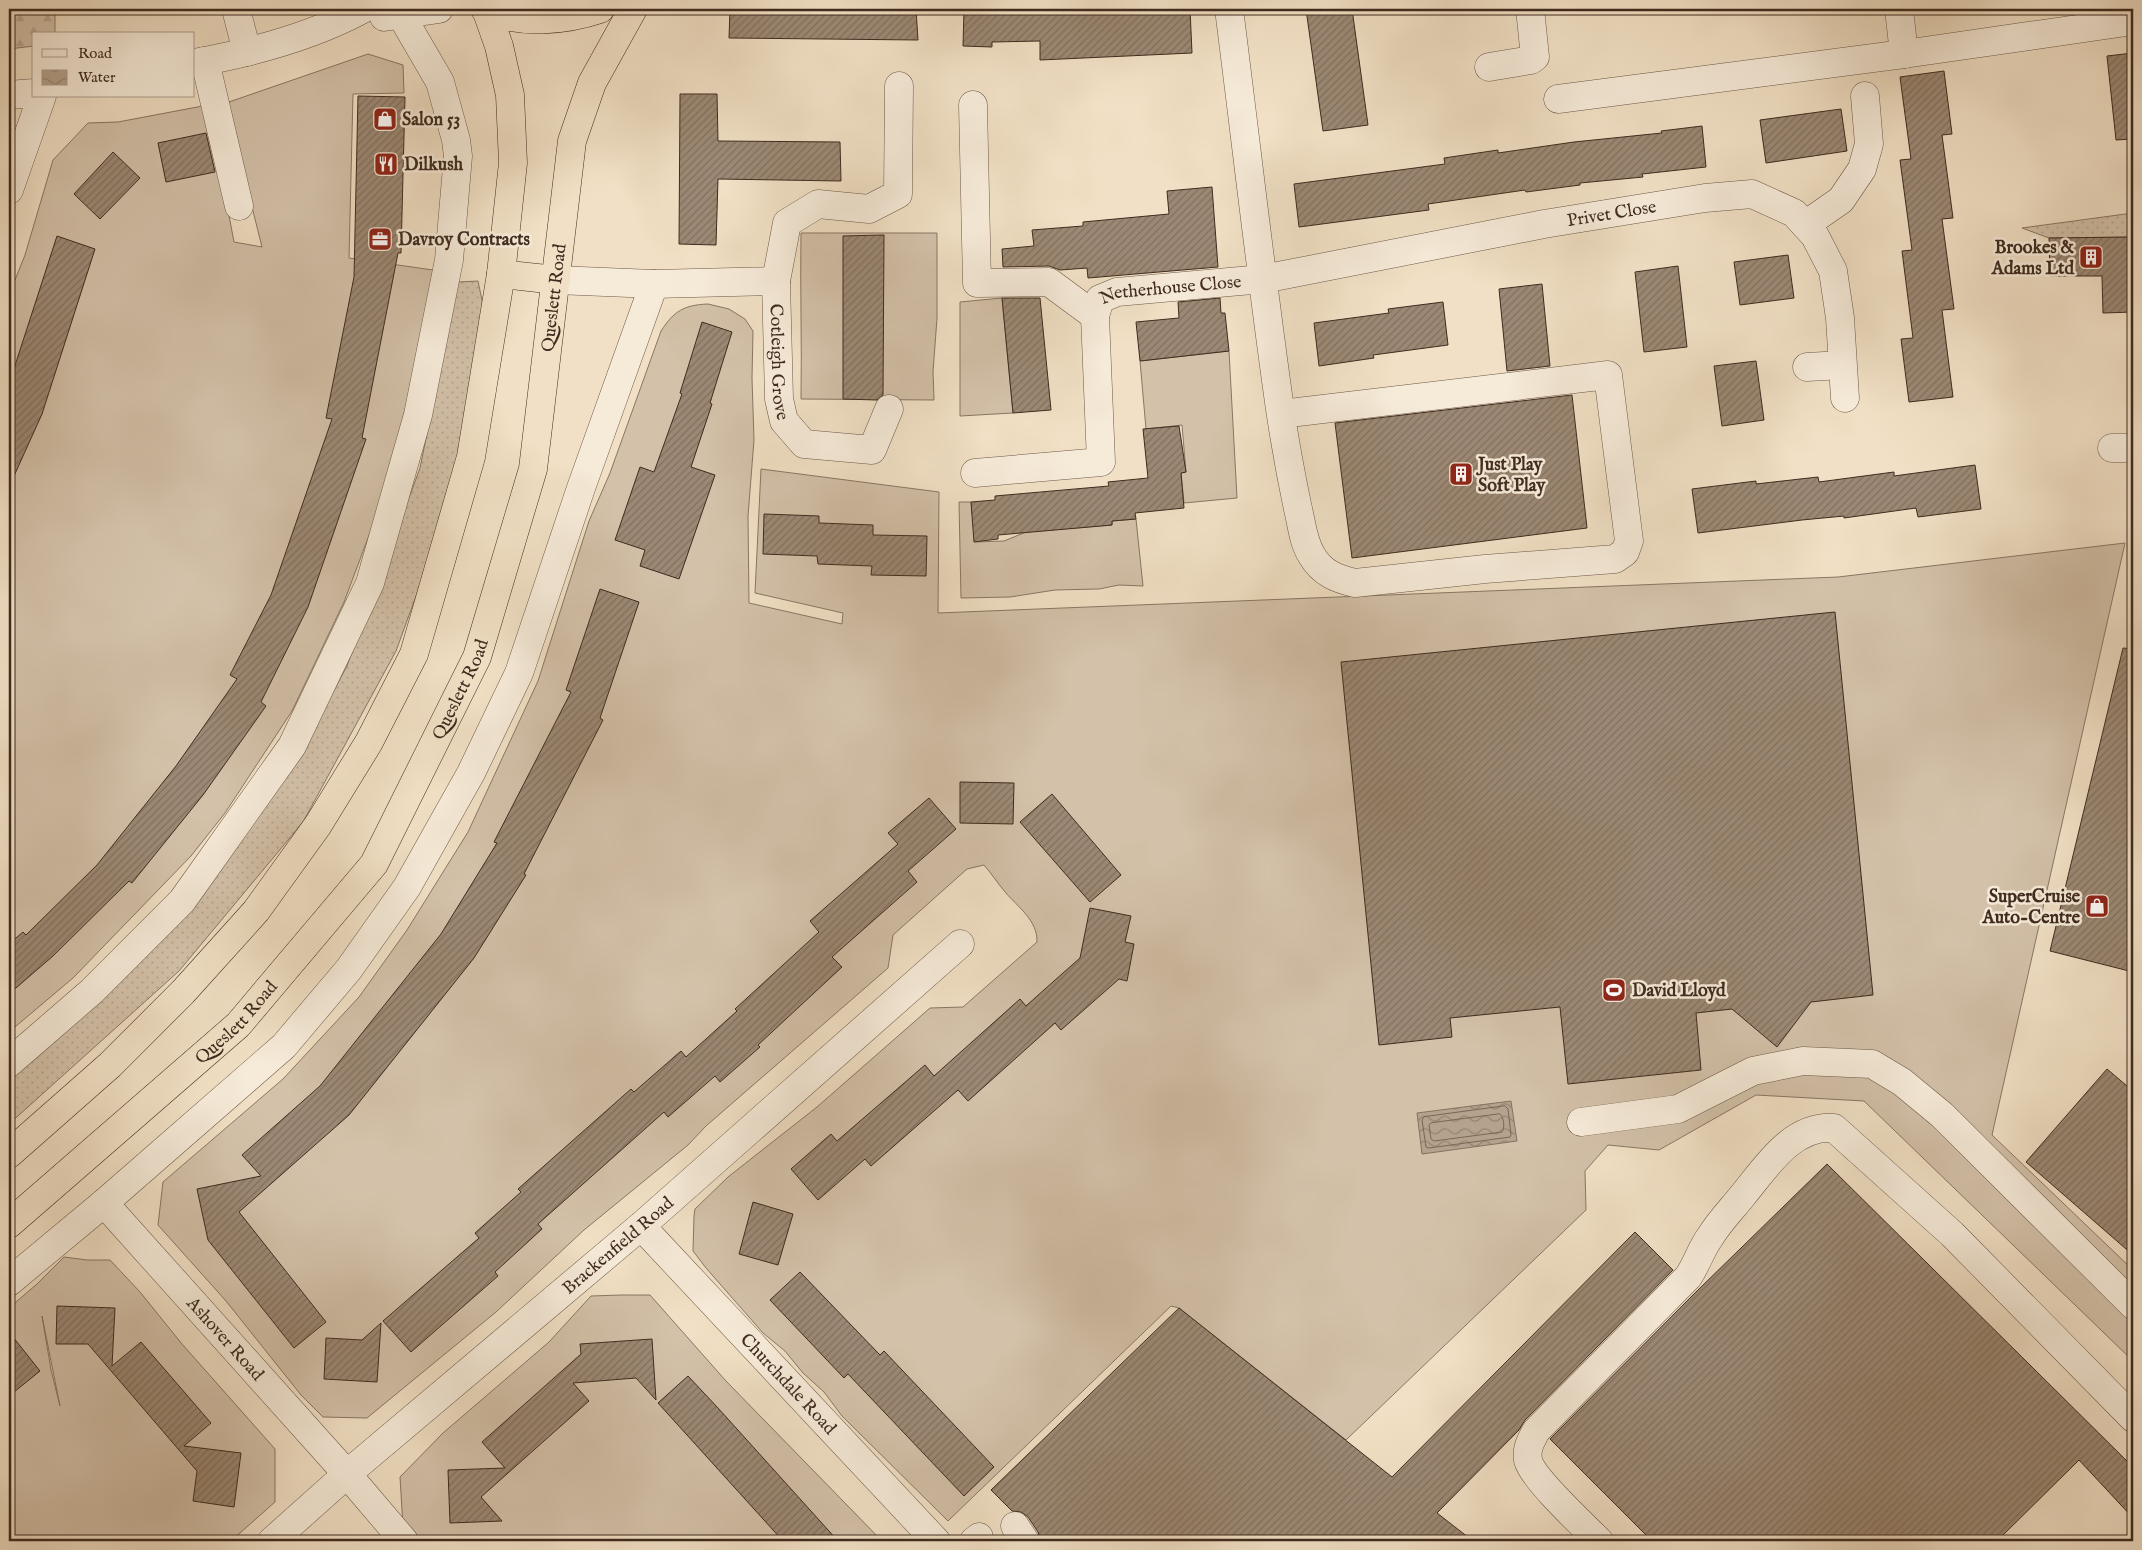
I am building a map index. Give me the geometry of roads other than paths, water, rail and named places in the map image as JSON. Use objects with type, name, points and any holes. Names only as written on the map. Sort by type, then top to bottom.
[{"type":"highway","points":[[486,9],[508,17],[532,19],[561,17],[600,9]]},
{"type":"highway","points":[[9,1154],[110,1065],[184,992],[256,911],[318,824],[369,742],[414,654],[468,467],[501,274],[513,163],[510,95],[498,46],[486,9]]},
{"type":"highway","name":"Queslett Road","points":[[9,1224],[238,1025],[374,864],[477,657],[533,469],[572,141],[592,83],[633,9]]},
{"type":"highway","points":[[501,274],[556,280]]},
{"type":"street","points":[[236,9],[247,52]]},
{"type":"street","points":[[239,206],[199,62],[247,52],[338,22],[363,9]]},
{"type":"street","points":[[338,22],[401,16],[439,9]]},
{"type":"street","points":[[1229,9],[1271,344],[1281,414],[1288,461],[1305,542],[1312,557],[1321,568],[1335,578],[1355,583],[1485,569],[1615,559],[1625,552],[1629,541],[1608,375],[1281,414]]},
{"type":"street","points":[[1490,66],[1531,60],[1535,57],[1530,9]]},
{"type":"street","points":[[1899,9],[1904,54]]},
{"type":"street","points":[[9,1063],[92,991],[182,901],[292,746],[370,583],[418,415],[449,260],[458,156],[456,140],[440,82],[401,16]]},
{"type":"street","points":[[1558,100],[1904,54],[2133,21]]},
{"type":"street","name":"Cotleigh Grove","points":[[889,409],[872,450],[804,444],[784,421],[779,399],[776,280],[787,223],[818,204],[869,209],[898,194],[899,86]]},
{"type":"street","points":[[9,95],[32,93]]},
{"type":"street","points":[[1805,225],[1841,200],[1862,169],[1869,144],[1865,96]]},
{"type":"street","points":[[9,190],[41,98]]},
{"type":"street","points":[[973,104],[977,283],[1049,282],[1095,316]]},
{"type":"street","name":"Privet Close","points":[[1264,279],[1544,224],[1705,198],[1752,194],[1794,213],[1814,236],[1833,271],[1840,318],[1845,398]]},
{"type":"street","name":"Netherhouse Close","points":[[975,472],[1101,462],[1095,316],[1100,299],[1117,292],[1264,279]]},
{"type":"street","name":"Cotleigh Grove","points":[[556,280],[654,284],[776,280]]},
{"type":"street","points":[[9,1282],[104,1204],[284,1046],[349,969],[407,887],[471,773],[519,673],[584,479],[654,284]]},
{"type":"street","points":[[1807,367],[1842,365]]},
{"type":"street","name":"Brackenfield Road","points":[[272,1541],[347,1474],[641,1226],[960,944]]},
{"type":"street","points":[[1582,1122],[1678,1109],[1753,1071],[1803,1062],[1872,1064],[1902,1082],[1942,1115],[2133,1305]]},
{"type":"street","points":[[1599,1541],[1539,1478],[1528,1461],[1527,1447],[1536,1431],[1688,1277],[1698,1262],[1709,1238],[1779,1151],[1800,1136],[1822,1127],[1834,1128],[1952,1234],[2133,1418]]},
{"type":"street","name":"Ashover Road","points":[[104,1204],[347,1474],[404,1541]]},
{"type":"street","name":"Churchdale Road","points":[[641,1226],[936,1541]]},
{"type":"water","points":[[1511,1101],[1517,1141],[1422,1154],[1417,1113]]},
{"type":"place","name":"Salon 53","points":[[385,119]]},
{"type":"place","name":"Dilkush","points":[[386,164]]},
{"type":"place","name":"Davroy Contracts","points":[[380,239]]},
{"type":"place","name":"Brookes & Adams Ltd","points":[[2091,257]]},
{"type":"place","name":"Just Play Soft Play","points":[[1461,474]]},
{"type":"place","name":"SuperCruise Auto-Centre","points":[[2097,906]]},
{"type":"place","name":"David Lloyd","points":[[1614,990]]}]
